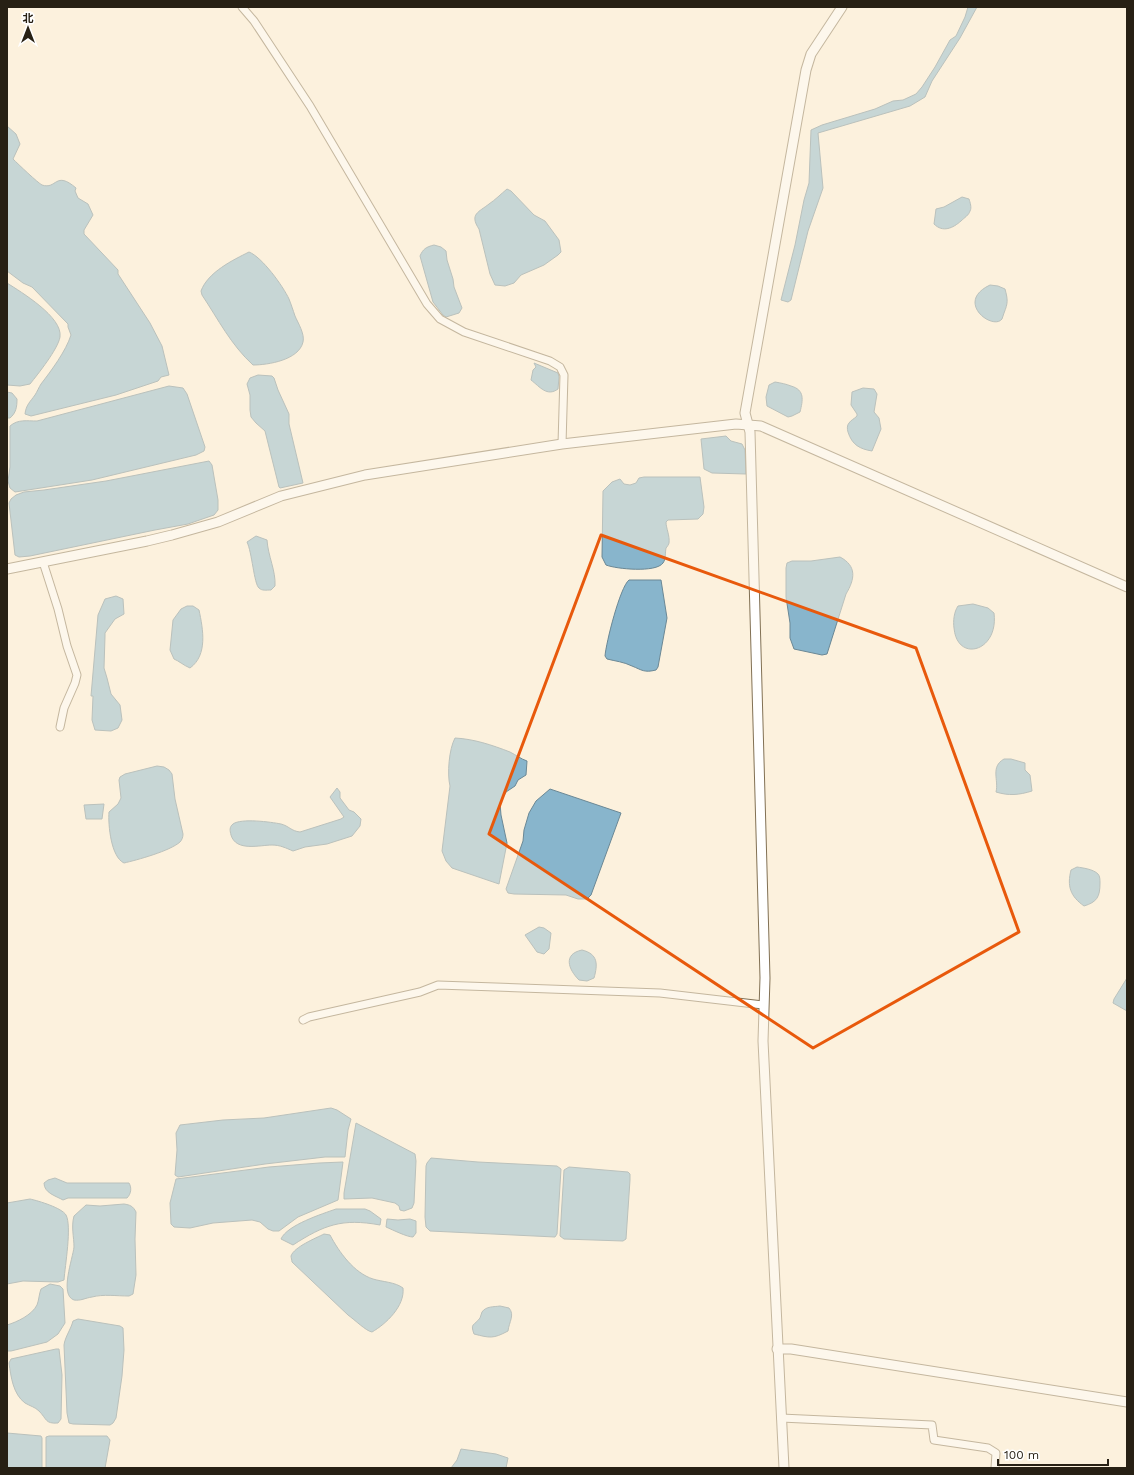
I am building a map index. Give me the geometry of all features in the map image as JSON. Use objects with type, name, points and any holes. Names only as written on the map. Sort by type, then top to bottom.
[{"type":"street","points":[[242,7],[254,21],[310,106],[427,304],[440,319],[464,332],[550,361],[560,367],[564,375],[562,444]]},
{"type":"street","points":[[784,1468],[763,1049],[763,1005],[765,978],[750,440],[745,413],[806,70],[811,54],[842,7]]},
{"type":"street","points":[[7,569],[172,535],[218,522],[281,496],[365,475],[562,444],[736,424],[761,426],[1127,587]]},
{"type":"street","points":[[43,562],[58,609],[76,675],[75,683],[64,708],[60,727]]},
{"type":"street","points":[[303,1020],[309,1017],[420,992],[438,985],[660,993],[763,1005]]},
{"type":"street","points":[[777,1349],[791,1349],[1127,1402]]},
{"type":"street","points":[[781,1418],[932,1424],[934,1440],[988,1448],[996,1453],[995,1468]]},
{"type":"highlighted area","points":[[601,535],[916,648],[1019,932],[813,1048],[489,834]]},
{"type":"water","points":[[968,7],[977,7],[960,38],[932,81],[925,97],[910,106],[818,133],[823,188],[808,231],[791,300],[788,302],[781,300],[809,183],[811,130],[822,125],[875,109],[893,101],[903,100],[916,94],[935,67],[950,40],[956,36]]},
{"type":"water","points":[[7,126],[16,134],[20,144],[13,159],[42,185],[51,185],[60,180],[69,183],[76,188],[75,191],[78,198],[88,204],[93,215],[84,230],[84,234],[118,270],[118,274],[150,323],[162,346],[169,375],[161,377],[158,381],[116,395],[31,416],[25,414],[28,404],[54,367],[71,335],[68,324],[32,287],[23,283],[7,271]]},
{"type":"water","points":[[507,189],[511,191],[534,215],[545,221],[559,240],[561,252],[544,265],[521,275],[514,283],[505,286],[495,285],[490,274],[475,217],[479,211],[494,201]]},
{"type":"water","points":[[962,197],[969,199],[971,210],[969,214],[955,226],[944,229],[937,227],[934,224],[936,209],[944,207]]},
{"type":"water","points":[[434,245],[441,247],[446,251],[454,287],[462,308],[459,313],[446,317],[433,302],[420,256],[425,249]]},
{"type":"water","points":[[249,252],[272,272],[282,287],[289,299],[303,336],[303,342],[296,353],[282,360],[267,364],[253,365],[245,357],[219,322],[201,291],[204,284],[215,272]]},
{"type":"water","points":[[7,283],[22,292],[48,313],[55,321],[59,329],[60,337],[56,348],[30,384],[20,386],[7,385]]},
{"type":"water","points":[[990,285],[1005,289],[1007,296],[1007,304],[1002,319],[997,322],[985,318],[979,313],[976,306],[975,299],[980,292]]},
{"type":"water","points":[[534,363],[558,373],[558,389],[547,392],[531,380],[533,370],[536,367]]},
{"type":"water","points":[[258,375],[272,376],[274,378],[289,414],[289,424],[303,483],[279,487],[265,431],[251,417],[250,395],[247,384],[250,378]]},
{"type":"water","points":[[775,382],[789,385],[799,390],[802,396],[800,412],[788,417],[767,406],[766,397],[769,385]]},
{"type":"water","points":[[169,386],[183,388],[187,394],[205,447],[204,451],[196,455],[92,480],[15,492],[10,488],[8,481],[10,467],[10,426],[16,422],[37,421]]},
{"type":"water","points":[[863,388],[874,389],[877,394],[874,412],[879,418],[881,429],[872,451],[857,446],[847,430],[848,424],[857,416],[851,405],[852,392]]},
{"type":"water","points":[[7,392],[12,393],[17,399],[16,410],[10,418],[7,418]]},
{"type":"water","points":[[726,436],[731,441],[742,444],[745,450],[746,474],[712,473],[704,469],[701,439]]},
{"type":"water","points":[[209,461],[212,465],[218,500],[218,510],[214,515],[188,524],[30,556],[19,557],[15,555],[9,503],[16,495],[24,492],[106,481]]},
{"type":"water","points":[[700,477],[704,507],[703,514],[698,519],[668,520],[666,522],[669,543],[666,548],[664,561],[659,566],[653,568],[636,569],[618,568],[606,565],[602,557],[603,491],[612,482],[620,479],[624,484],[630,485],[636,483],[639,478]]},
{"type":"water","points":[[256,536],[267,540],[275,580],[275,586],[271,590],[260,589],[257,585],[247,542]]},
{"type":"water","points":[[840,557],[849,564],[852,569],[853,578],[846,594],[827,654],[822,655],[794,649],[790,638],[790,623],[786,597],[787,563],[792,561],[811,561]]},
{"type":"water","points":[[629,580],[661,580],[667,618],[658,667],[656,670],[643,671],[626,664],[607,659],[605,656],[618,604],[625,585]]},
{"type":"water","points":[[116,596],[123,599],[124,614],[115,619],[105,633],[104,668],[111,694],[120,705],[122,720],[118,728],[111,731],[95,730],[92,720],[93,696],[91,696],[98,615],[105,599]]},
{"type":"water","points":[[973,604],[988,608],[994,613],[994,626],[990,637],[984,644],[977,648],[969,649],[962,646],[957,639],[954,628],[954,620],[958,606]]},
{"type":"water","points":[[187,606],[193,606],[199,610],[203,633],[200,656],[196,663],[190,668],[174,659],[170,650],[173,620],[181,609]]},
{"type":"water","points":[[455,738],[490,745],[510,752],[527,761],[526,775],[518,780],[515,786],[506,792],[500,803],[507,843],[499,884],[452,868],[446,861],[442,851],[450,786],[449,762],[451,748]]},
{"type":"water","points":[[1004,759],[1011,759],[1025,763],[1025,770],[1030,775],[1032,791],[1014,794],[996,792],[996,770],[997,766]]},
{"type":"water","points":[[157,766],[164,767],[172,774],[175,799],[183,834],[182,838],[180,842],[169,849],[124,863],[120,860],[113,848],[109,825],[109,812],[118,804],[121,798],[120,777],[125,774]]},
{"type":"water","points":[[337,788],[340,792],[340,798],[349,810],[354,812],[361,819],[360,826],[352,836],[327,844],[305,847],[293,851],[275,845],[243,846],[238,844],[231,835],[231,826],[242,821],[281,824],[294,831],[300,832],[341,819],[344,817],[330,797]]},
{"type":"water","points":[[550,789],[621,813],[591,895],[587,899],[578,899],[566,895],[514,894],[508,893],[506,889],[523,841],[524,830],[529,813],[536,801]]},
{"type":"water","points":[[104,804],[102,819],[86,819],[84,805]]},
{"type":"water","points":[[1077,867],[1093,871],[1098,874],[1100,878],[1097,898],[1092,903],[1084,906],[1073,894],[1069,881],[1071,870]]},
{"type":"water","points":[[539,927],[544,928],[551,933],[549,949],[544,954],[537,952],[525,935]]},
{"type":"water","points":[[582,950],[591,954],[596,960],[594,978],[587,981],[579,980],[575,976],[569,962],[572,955]]},
{"type":"water","points":[[1127,978],[1127,1011],[1113,1003]]},
{"type":"water","points":[[331,1108],[351,1119],[348,1130],[345,1157],[325,1157],[265,1164],[178,1177],[175,1175],[177,1150],[176,1133],[180,1125],[223,1120],[264,1118]]},
{"type":"water","points":[[356,1123],[415,1154],[414,1203],[412,1208],[404,1211],[400,1210],[399,1206],[395,1203],[372,1198],[344,1199]]},
{"type":"water","points":[[431,1158],[557,1166],[561,1169],[557,1234],[555,1237],[430,1231],[426,1227],[425,1217],[426,1166]]},
{"type":"water","points":[[343,1162],[338,1200],[298,1217],[279,1231],[268,1229],[260,1222],[252,1220],[213,1223],[190,1228],[174,1227],[171,1224],[170,1203],[176,1179],[269,1167]]},
{"type":"water","points":[[569,1167],[628,1172],[630,1174],[626,1239],[623,1241],[564,1239],[560,1236],[564,1170]]},
{"type":"water","points":[[55,1178],[67,1183],[129,1183],[131,1191],[127,1198],[68,1198],[63,1200],[51,1194],[46,1189],[44,1183]]},
{"type":"water","points":[[30,1199],[55,1207],[64,1212],[66,1215],[68,1220],[68,1246],[64,1280],[58,1282],[23,1281],[7,1284],[7,1203]]},
{"type":"water","points":[[124,1204],[134,1208],[136,1212],[136,1275],[133,1294],[129,1296],[110,1295],[74,1300],[70,1297],[67,1284],[74,1247],[74,1216],[86,1205],[100,1206]]},
{"type":"water","points":[[336,1209],[365,1209],[381,1219],[380,1225],[355,1222],[334,1225],[314,1232],[293,1245],[281,1239],[290,1229],[297,1225]]},
{"type":"water","points":[[387,1219],[410,1219],[416,1221],[416,1233],[413,1237],[410,1237],[386,1227]]},
{"type":"water","points":[[324,1234],[330,1235],[343,1255],[353,1267],[360,1272],[373,1279],[393,1283],[403,1288],[401,1301],[394,1314],[372,1332],[364,1328],[348,1315],[292,1262],[291,1256],[296,1249]]},
{"type":"water","points":[[50,1284],[60,1286],[63,1289],[65,1323],[58,1334],[47,1342],[7,1351],[7,1325],[20,1320],[32,1312],[37,1305],[41,1289]]},
{"type":"water","points":[[500,1306],[509,1308],[512,1313],[508,1331],[491,1337],[474,1334],[473,1325],[480,1318],[482,1312],[490,1307]]},
{"type":"water","points":[[78,1319],[120,1326],[123,1328],[124,1350],[122,1376],[116,1418],[110,1425],[69,1423],[67,1413],[64,1345],[73,1321]]},
{"type":"water","points":[[59,1349],[62,1375],[61,1419],[58,1423],[51,1423],[48,1422],[37,1410],[25,1403],[18,1395],[13,1385],[9,1363],[11,1359]]},
{"type":"water","points":[[7,1433],[41,1436],[42,1468],[7,1468]]},
{"type":"water","points":[[107,1436],[110,1440],[105,1468],[46,1468],[46,1437]]},
{"type":"water","points":[[461,1449],[496,1454],[508,1458],[506,1468],[451,1468],[457,1460]]}]
